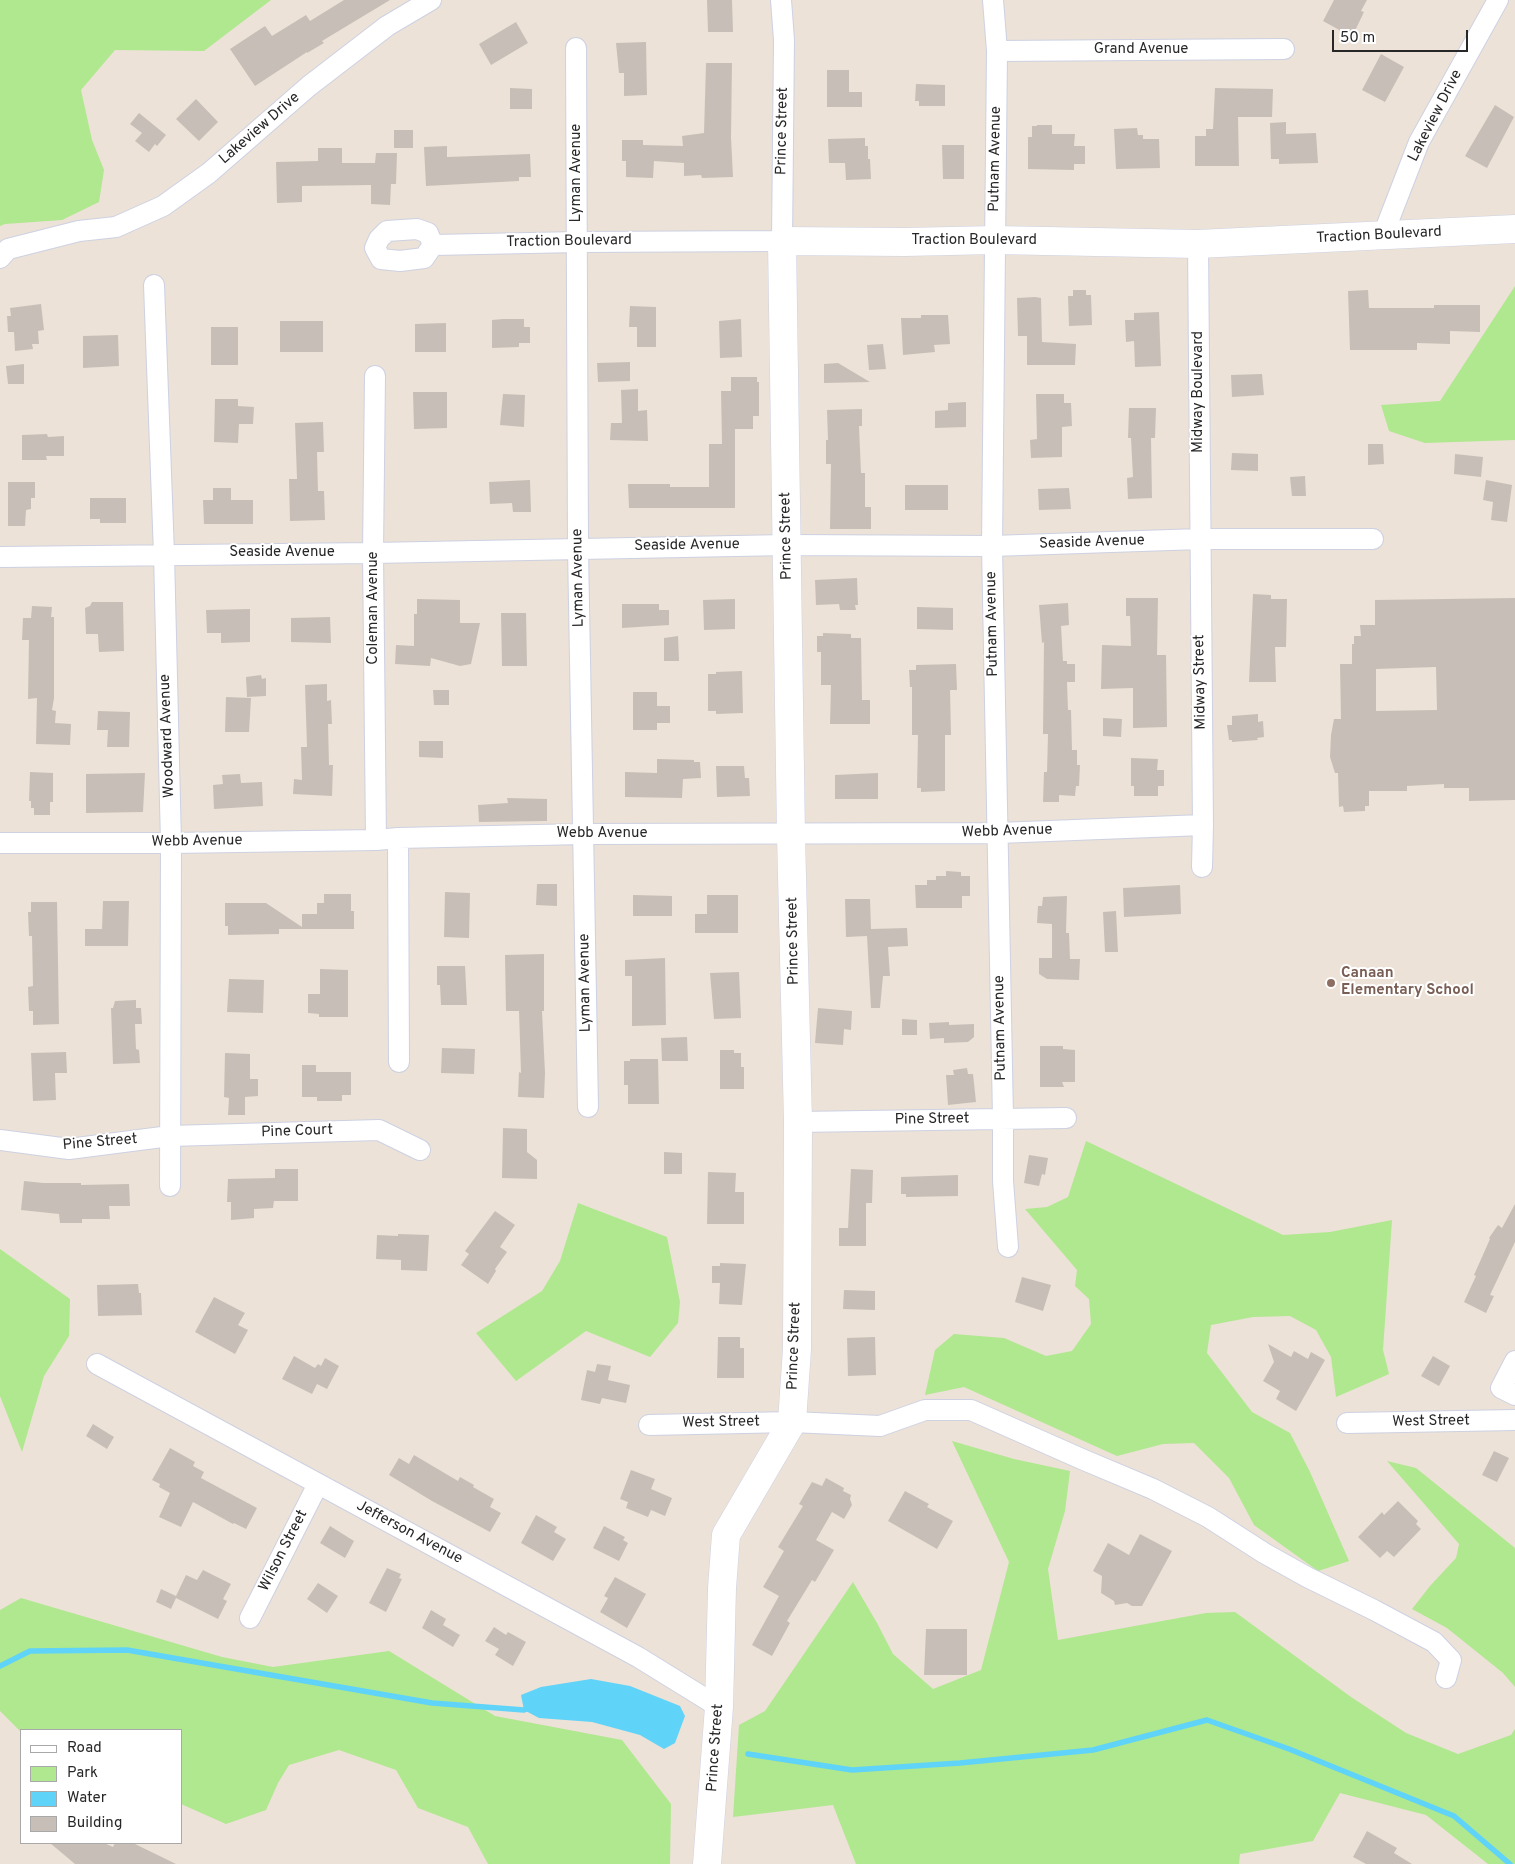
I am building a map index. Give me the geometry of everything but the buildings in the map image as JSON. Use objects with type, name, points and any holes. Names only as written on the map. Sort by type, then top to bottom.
[{"type":"street","name":"Lakeview Drive","points":[[4,254],[78,232],[116,227],[163,206],[209,173],[309,86],[387,26],[431,0]]},
{"type":"street","name":"Prince Street","points":[[707,1864],[719,1707],[722,1588],[726,1534],[792,1422],[797,1349],[798,1122],[791,835],[782,241],[784,40],[781,0]]},
{"type":"street","name":"Putnam Avenue","points":[[994,0],[997,51],[992,546],[1003,1180],[1008,1247]]},
{"type":"street","name":"Lakeview Drive","points":[[1383,235],[1420,142],[1498,0]]},
{"type":"street","name":"Lyman Avenue","points":[[576,48],[578,548],[588,1107]]},
{"type":"street","name":"Grand Avenue","points":[[997,51],[1284,49]]},
{"type":"street","name":"Traction Boulevard","points":[[433,245],[578,242],[905,242],[995,240],[1198,244],[1515,229]]},
{"type":"street","name":"Midway Boulevard","points":[[1198,244],[1200,539]]},
{"type":"street","name":"Woodward Avenue","points":[[154,285],[164,554],[171,843],[170,1186]]},
{"type":"street","name":"Coleman Avenue","points":[[376,376],[373,553],[376,840]]},
{"type":"street","name":"Seaside Avenue","points":[[0,556],[373,553],[787,545],[992,546],[1200,539],[1373,540]]},
{"type":"street","name":"Midway Street","points":[[1200,539],[1202,867]]},
{"type":"street","name":"Webb Avenue","points":[[0,843],[376,840],[584,834],[998,833],[1203,825]]},
{"type":"street","points":[[398,838],[399,1062]]},
{"type":"street","name":"Pine Street","points":[[798,1122],[1066,1118]]},
{"type":"street","name":"Pine Court","points":[[170,1136],[379,1130],[420,1150]]},
{"type":"street","name":"Pine Street","points":[[0,1140],[69,1149],[170,1136]]},
{"type":"street","points":[[1515,1361],[1501,1388],[1515,1395]]},
{"type":"street","name":"Jefferson Avenue","points":[[97,1364],[638,1657],[719,1707]]},
{"type":"street","name":"West Street","points":[[649,1425],[792,1422],[880,1426],[925,1410],[971,1410],[1153,1489],[1208,1517],[1307,1578],[1374,1610],[1434,1642],[1451,1660],[1446,1678]]},
{"type":"street","name":"West Street","points":[[1347,1423],[1515,1420]]},
{"type":"street","name":"Wilson Street","points":[[250,1618],[318,1484]]},
{"type":"green space","points":[[0,0],[271,0],[204,51],[115,50],[81,90],[92,140],[104,170],[99,202],[62,220],[5,224],[0,226]]},
{"type":"green space","points":[[1515,286],[1515,440],[1425,443],[1389,431],[1381,405],[1440,401]]},
{"type":"green space","points":[[1086,1141],[1283,1235],[1330,1232],[1392,1220],[1383,1350],[1389,1374],[1336,1397],[1331,1357],[1316,1330],[1290,1316],[1253,1317],[1211,1325],[1207,1353],[1252,1412],[1290,1433],[1310,1472],[1349,1561],[1318,1571],[1254,1525],[1229,1478],[1194,1443],[1163,1444],[1117,1456],[964,1387],[925,1395],[935,1350],[954,1334],[1004,1338],[1046,1356],[1072,1351],[1091,1324],[1089,1299],[1075,1286],[1077,1270],[1025,1209],[1047,1207],[1068,1197]]},
{"type":"green space","points":[[578,1203],[667,1237],[680,1302],[678,1323],[650,1357],[586,1331],[516,1381],[476,1333],[542,1291],[560,1261]]},
{"type":"green space","points":[[0,1249],[70,1299],[69,1336],[44,1376],[22,1452],[0,1396]]},
{"type":"green space","points":[[952,1441],[1014,1459],[1070,1471],[1065,1511],[1048,1569],[1058,1640],[1206,1613],[1235,1612],[1351,1697],[1406,1733],[1458,1754],[1511,1735],[1515,1729],[1515,1864],[1488,1864],[1426,1815],[1340,1793],[1313,1841],[1240,1854],[1239,1864],[856,1864],[833,1805],[733,1817],[739,1725],[765,1711],[853,1582],[893,1654],[933,1689],[981,1670],[1009,1562]]},
{"type":"green space","points":[[1387,1461],[1416,1468],[1515,1548],[1515,1687],[1503,1673],[1447,1628],[1412,1609],[1456,1558],[1459,1544]]},
{"type":"green space","points":[[21,1598],[222,1657],[273,1667],[389,1651],[495,1716],[622,1740],[671,1804],[670,1864],[488,1864],[468,1827],[418,1808],[396,1770],[339,1750],[289,1765],[278,1783],[266,1810],[226,1824],[182,1804],[182,1729],[20,1729],[20,1731],[0,1711],[0,1610]]},
{"type":"water","points":[[591,1679],[630,1686],[680,1706],[685,1716],[675,1743],[664,1749],[640,1735],[592,1722],[539,1718],[524,1710],[521,1695],[541,1687]]},
{"type":"waterway","points":[[0,1666],[30,1651],[127,1650],[432,1703],[524,1710],[529,1708]]},
{"type":"waterway","points":[[748,1754],[852,1770],[960,1763],[1093,1750],[1207,1720],[1289,1749],[1454,1816],[1510,1864]]},
{"type":"place","name":"Canaan Elementary School","points":[[1331,983]]}]
